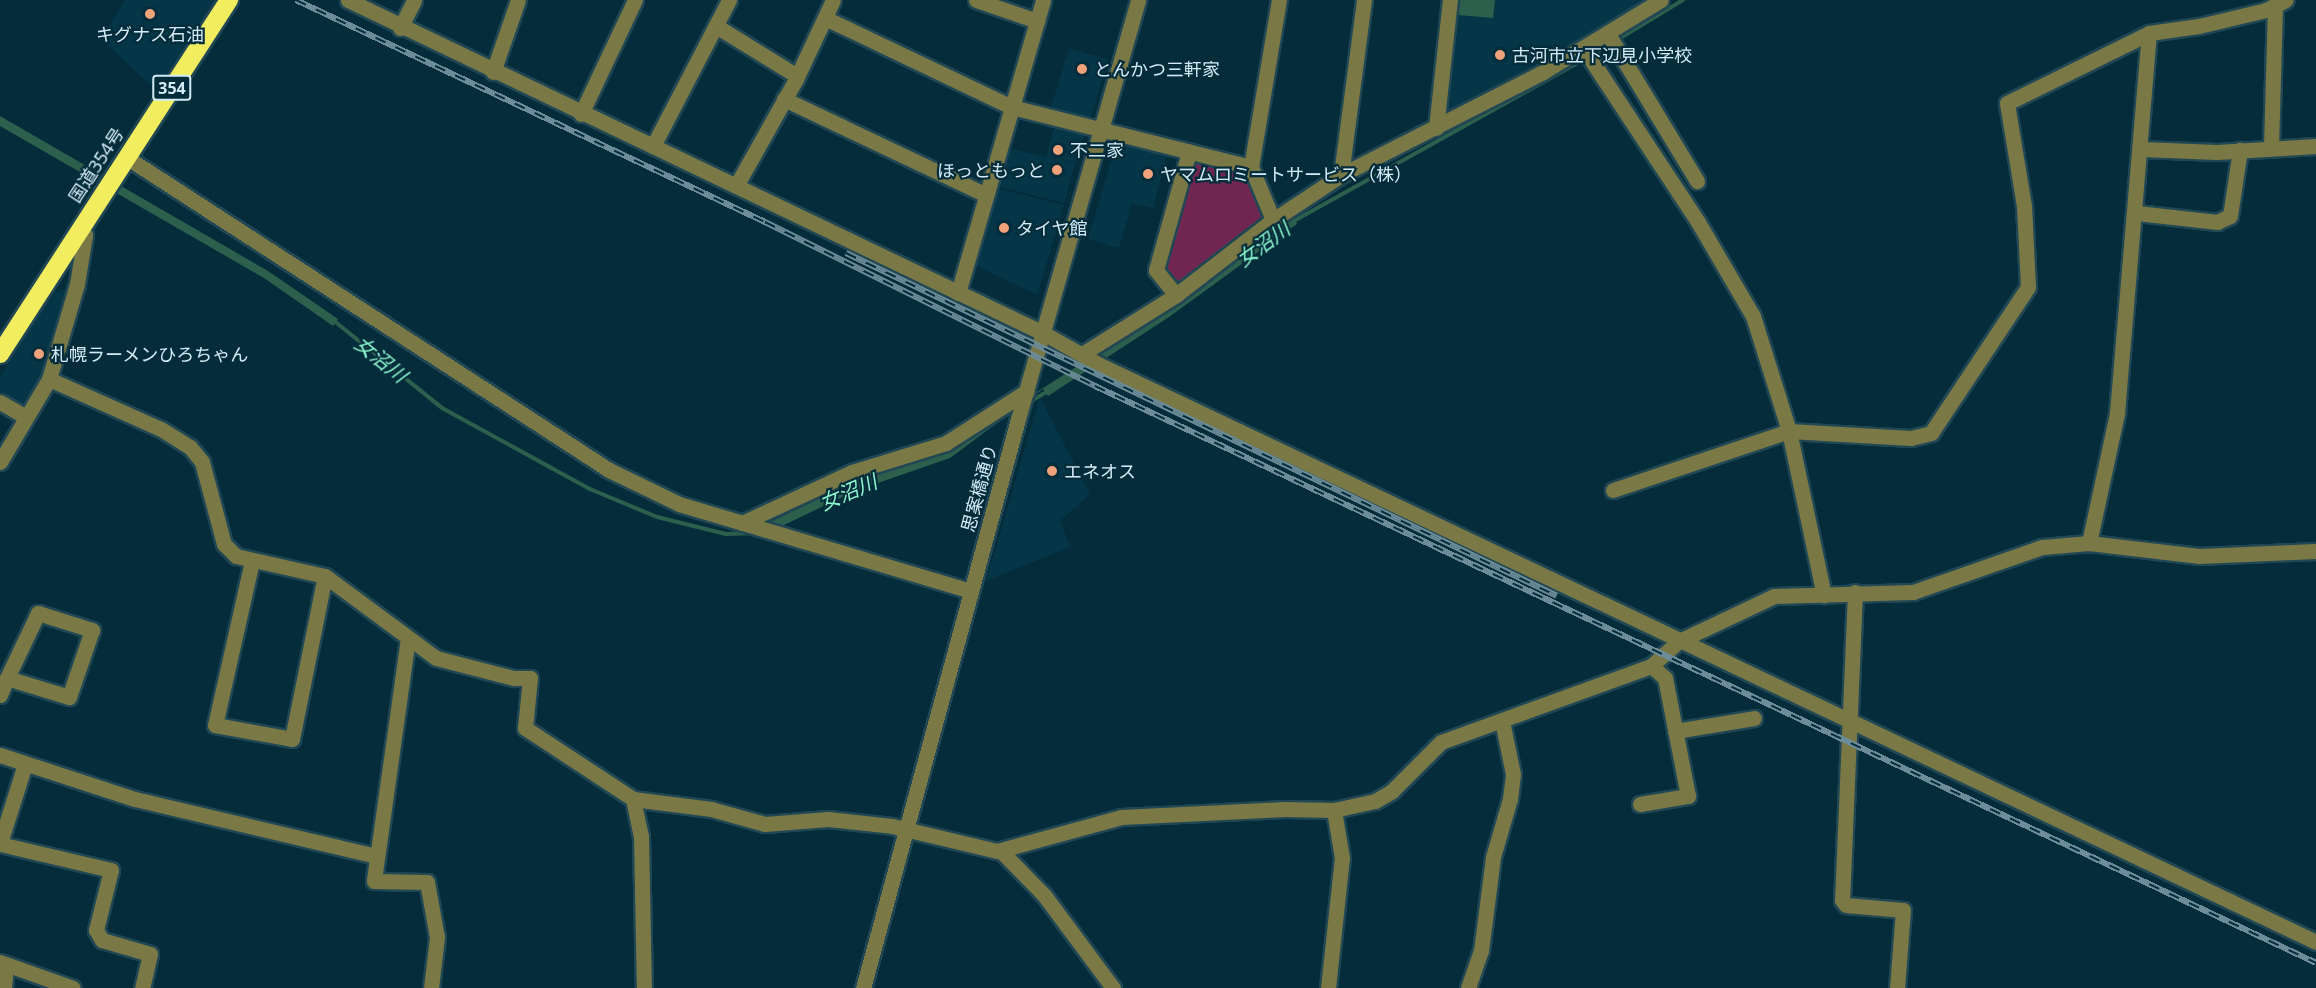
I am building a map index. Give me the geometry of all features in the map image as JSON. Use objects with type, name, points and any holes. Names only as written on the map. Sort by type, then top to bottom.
[{"type":"highway","name":"国道354号","points":[[0,354],[80,227],[230,0]]},
{"type":"street","points":[[348,0],[400,28],[653,146],[1043,333],[1090,359],[1679,641],[2316,942]]},
{"type":"street","points":[[400,28],[414,0]]},
{"type":"street","points":[[493,72],[518,0]]},
{"type":"street","points":[[581,114],[635,0]]},
{"type":"street","points":[[653,146],[729,0]]},
{"type":"street","points":[[736,186],[797,76],[833,0]]},
{"type":"street","points":[[976,0],[1036,21]]},
{"type":"street","points":[[958,293],[1043,0]]},
{"type":"street","name":"思案橋通り","points":[[863,988],[1018,419],[1138,0]]},
{"type":"street","points":[[1273,220],[1251,167],[1279,0]]},
{"type":"street","points":[[1341,175],[1364,0]]},
{"type":"street","points":[[1436,128],[1450,0]]},
{"type":"street","points":[[1090,359],[1273,220],[1341,175],[1584,50],[1661,0]]},
{"type":"street","points":[[1613,490],[1789,431],[1911,438],[1931,433],[2028,287],[2024,206],[2007,103],[2149,33],[2199,26],[2280,3],[2271,148]]},
{"type":"street","points":[[825,18],[1012,107],[1251,167]]},
{"type":"street","points":[[716,26],[797,76]]},
{"type":"street","points":[[2089,543],[2117,413],[2137,213],[2149,33]]},
{"type":"street","points":[[1608,34],[1697,181]]},
{"type":"street","points":[[1584,50],[1641,136],[1753,316],[1789,431],[1824,595]]},
{"type":"street","points":[[784,99],[986,195]]},
{"type":"street","points":[[1641,136],[1662,124]]},
{"type":"street","points":[[2141,149],[2240,150],[2316,146]]},
{"type":"street","points":[[2137,213],[2217,222],[2230,216],[2240,150]]},
{"type":"street","points":[[1176,295],[1156,270],[1189,152]]},
{"type":"street","points":[[126,157],[609,470],[679,504],[971,591]]},
{"type":"street","points":[[0,462],[49,379],[77,284],[85,235],[80,227]]},
{"type":"street","points":[[49,379],[161,429],[190,447],[202,462],[224,544],[236,556],[325,576],[436,658],[530,678],[525,728],[633,800],[711,809],[765,824],[828,819],[907,829],[1001,851],[1121,817],[1285,808],[1334,810],[1375,801],[1392,792],[1441,742],[1651,666],[1679,641],[1774,596],[1912,592],[2043,547],[2089,543],[2199,556],[2316,551]]},
{"type":"street","points":[[748,525],[852,472],[946,443],[1026,395]]},
{"type":"street","points":[[0,402],[26,417]]},
{"type":"street","points":[[252,561],[215,725],[292,739],[325,576]]},
{"type":"street","points":[[1855,592],[1842,900],[1846,905],[1903,910],[1897,988]]},
{"type":"street","points":[[0,695],[7,678],[39,613],[92,630],[69,697],[7,678]]},
{"type":"street","points":[[408,638],[374,880],[427,882],[437,937],[431,988]]},
{"type":"street","points":[[1640,804],[1688,796],[1665,678],[1651,666]]},
{"type":"street","points":[[1675,731],[1754,718]]},
{"type":"street","points":[[1468,988],[1481,951],[1493,857],[1510,799],[1513,774],[1502,721]]},
{"type":"street","points":[[0,755],[135,799],[376,856]]},
{"type":"street","points":[[25,764],[0,843],[111,870],[96,930],[102,940],[150,954],[141,988]]},
{"type":"street","points":[[633,800],[641,836],[644,988]]},
{"type":"street","points":[[1328,988],[1342,858],[1334,810]]},
{"type":"street","points":[[1001,851],[1044,895],[1113,988]]},
{"type":"street","points":[[4,988],[3,963],[73,988]]},
{"type":"shaded area","points":[[125,0],[215,0],[156,90],[101,39]]},
{"type":"shaded area","name":"古河市立下辺見小学校","points":[[1456,0],[1647,0],[1449,114],[1444,110]]},
{"type":"shaded area","points":[[1069,48],[1108,60],[1090,120],[1051,108]]},
{"type":"shaded area","points":[[1056,122],[1086,129],[1076,163],[1058,159],[1075,164],[1064,203],[996,186],[1008,148],[1046,157]]},
{"type":"shaded area","points":[[1118,137],[1169,149],[1153,208],[1132,203],[1119,248],[1088,239]]},
{"type":"shaded area","points":[[1189,152],[1251,167],[1273,220],[1176,295],[1156,270]]},
{"type":"shaded area","points":[[996,188],[1064,205],[1037,295],[977,266]]},
{"type":"shaded area","points":[[72,287],[44,378],[22,409],[0,393],[0,377],[48,300],[57,292]]},
{"type":"shaded area","points":[[1040,397],[1090,494],[1060,521],[1070,547],[986,581]]},
{"type":"water","points":[[1460,0],[1495,0],[1493,18],[1458,15]]},
{"type":"water","points":[[0,116],[268,271],[338,319],[333,326],[264,278],[0,126]]},
{"type":"water","points":[[1293,216],[1297,224],[1169,317],[1048,396],[1043,389],[950,458],[855,491],[757,538],[754,530],[851,483],[946,450],[1164,311]]},
{"type":"waterway","name":"女沼川","points":[[1617,40],[1683,0]]},
{"type":"waterway","name":"女沼川","points":[[1594,54],[1610,44]]},
{"type":"waterway","name":"女沼川","points":[[1292,222],[1587,58]]},
{"type":"waterway","name":"女沼川","points":[[333,320],[442,408],[590,489],[657,517],[726,534],[757,533]]},
{"type":"waterway","name":"女沼川","points":[[1028,403],[1050,390]]},
{"type":"railway","points":[[296,0],[765,222],[1095,386],[2316,963]]},
{"type":"railway","points":[[846,253],[1557,596]]},
{"type":"place","name":"キグナス石油","points":[[150,14]]},
{"type":"place","name":"古河市立下辺見小学校","points":[[1500,55]]},
{"type":"place","name":"とんかつ三軒家","points":[[1082,69]]},
{"type":"place","name":"不二家","points":[[1058,150]]},
{"type":"place","name":"ほっともっと","points":[[1057,170]]},
{"type":"place","name":"ヤマムロミートサービス（株）","points":[[1148,174]]},
{"type":"place","name":"タイヤ館","points":[[1004,228]]},
{"type":"place","name":"札幌ラーメンひろちゃん","points":[[39,354]]},
{"type":"place","name":"エネオス","points":[[1052,471]]}]
